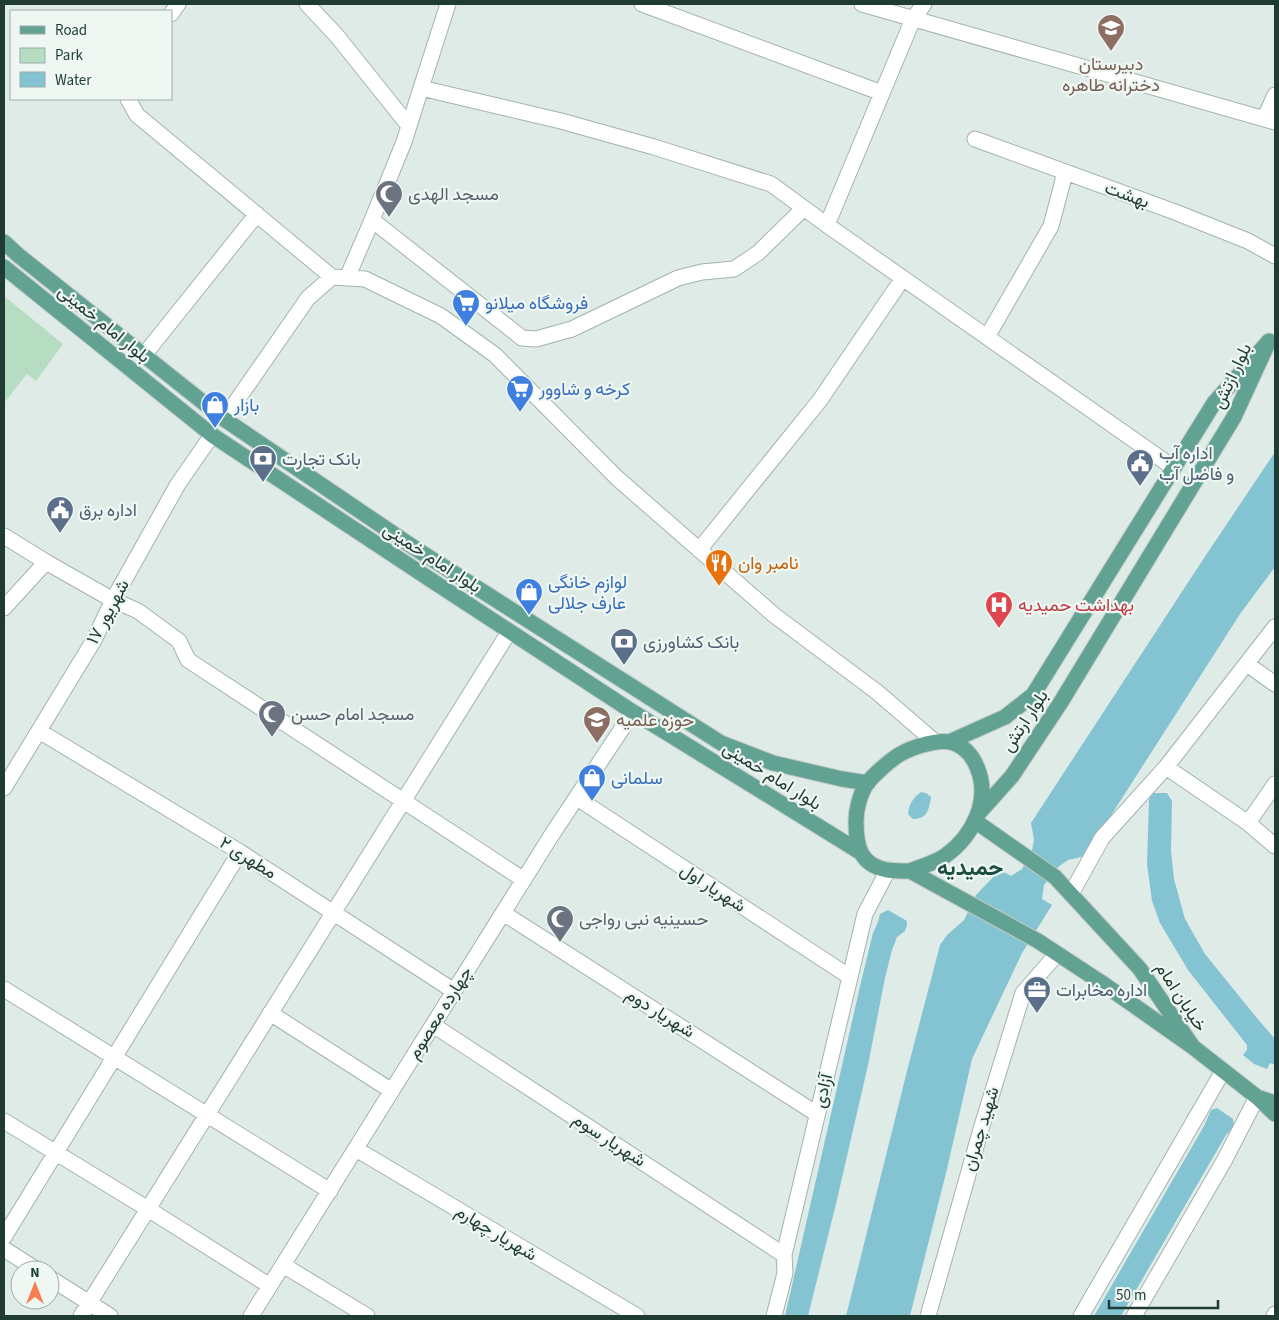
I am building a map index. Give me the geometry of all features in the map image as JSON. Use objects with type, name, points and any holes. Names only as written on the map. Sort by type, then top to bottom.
[{"type":"main road","name":"بلوار امام خمینی","points":[[4,242],[224,419],[416,549],[721,743],[773,763],[868,783]]},
{"type":"main road","name":"بلوار امام خمینی","points":[[4,267],[212,435],[509,632],[860,852]]},
{"type":"main road","name":"بلوار ارتش","points":[[942,742],[1005,717],[1033,695],[1214,403],[1272,335]]},
{"type":"main road","name":"بلوار ارتش","points":[[976,817],[1012,776],[1060,702],[1234,417],[1272,335]]},
{"type":"main road","points":[[942,742],[960,746],[968,752],[975,762],[982,785],[982,799],[976,817],[966,836],[944,856],[910,871],[888,870],[876,866],[868,861],[860,852],[856,841],[858,803],[868,783],[893,758],[919,746],[942,742]]},
{"type":"main road","name":"خیابان امام","points":[[976,817],[1026,858],[1055,877],[1140,969],[1193,1047]]},
{"type":"main road","name":"خیابان امام","points":[[910,871],[1038,941],[1193,1047]]},
{"type":"main road","points":[[1193,1047],[1257,1097],[1275,1114]]},
{"type":"main road","points":[[1257,1097],[1275,1102]]},
{"type":"street","points":[[307,4],[337,36],[409,126]]},
{"type":"street","points":[[224,419],[308,298],[340,278],[372,220],[404,142],[448,4]]},
{"type":"street","points":[[642,4],[882,93]]},
{"type":"street","points":[[862,4],[1270,121],[1275,95]]},
{"type":"street","points":[[827,224],[913,19],[924,4]]},
{"type":"street","points":[[422,88],[561,121],[654,147],[771,184],[1174,468]]},
{"type":"street","points":[[129,100],[137,115],[257,214],[340,278],[365,279],[441,316],[495,355],[617,478],[774,615],[942,742]]},
{"type":"street","name":"بهشت","points":[[976,139],[1175,212],[1248,241],[1275,256]]},
{"type":"street","points":[[987,337],[1051,226],[1065,173]]},
{"type":"street","points":[[372,220],[522,338],[536,339],[572,329],[678,278],[702,272],[734,268],[758,253],[804,208]]},
{"type":"street","points":[[144,355],[257,214]]},
{"type":"street","points":[[699,550],[820,400],[903,278]]},
{"type":"street","name":"۱۷ شهریور","points":[[4,788],[94,640],[113,600],[178,484],[212,435]]},
{"type":"street","points":[[4,536],[113,600],[138,611],[179,641],[188,660],[524,880]]},
{"type":"street","points":[[4,608],[46,562]]},
{"type":"street","points":[[1071,894],[1102,838],[1166,767],[1275,627]]},
{"type":"street","points":[[85,1310],[509,632]]},
{"type":"street","points":[[1247,664],[1275,684]]},
{"type":"street","name":"چهارده معصوم","points":[[251,1316],[551,836],[634,712]]},
{"type":"street","name":"مطهری ۲","points":[[39,731],[240,852],[454,991]]},
{"type":"street","points":[[1166,767],[1248,823],[1275,846]]},
{"type":"street","points":[[1248,823],[1275,784]]},
{"type":"street","name":"شهریار اول","points":[[577,798],[850,978]]},
{"type":"street","points":[[4,1236],[240,852]]},
{"type":"street","name":"آزادی","points":[[774,1316],[785,1273],[784,1255],[865,914],[888,870]]},
{"type":"street","name":"شهریار دوم","points":[[503,913],[818,1114]]},
{"type":"street","name":"شهید چمران","points":[[928,1316],[981,1129],[1023,993],[1057,954]]},
{"type":"street","points":[[4,988],[330,1191]]},
{"type":"street","points":[[270,1013],[392,1091]]},
{"type":"street","name":"شهریار سوم","points":[[433,1025],[784,1255]]},
{"type":"street","points":[[1081,1316],[1223,1071]]},
{"type":"street","points":[[1134,1316],[1224,1161],[1257,1097]]},
{"type":"street","points":[[4,1120],[270,1286]]},
{"type":"street","name":"شهریار چهارم","points":[[356,1149],[637,1316]]},
{"type":"street","points":[[4,1249],[21,1260]]},
{"type":"street","points":[[283,1265],[366,1316]]},
{"type":"street","points":[[60,1287],[85,1310],[110,1316]]},
{"type":"green space","points":[[4,296],[63,344],[36,381],[27,374],[4,403]]},
{"type":"water","points":[[1275,452],[1275,567],[1240,614],[1085,856],[1068,860],[1058,867],[1044,885],[1042,899],[1052,905],[1022,953],[972,1059],[910,1316],[846,1316],[940,945],[947,935],[964,920],[976,895],[1000,870],[1011,876],[1022,869],[1032,850],[1034,840],[1031,823]]},
{"type":"water","points":[[921,792],[931,797],[929,806],[924,815],[918,819],[913,819],[908,814],[909,807]]},
{"type":"water","points":[[1154,793],[1167,793],[1172,801],[1171,851],[1174,879],[1185,919],[1205,954],[1275,1039],[1275,1065],[1270,1063],[1267,1069],[1254,1064],[1243,1055],[1247,1050],[1247,1045],[1188,970],[1160,923],[1152,901],[1147,864],[1149,801],[1150,796]]},
{"type":"water","points":[[888,910],[907,921],[907,925],[905,931],[897,937],[892,950],[868,1065],[808,1316],[785,1316],[873,933],[880,914]]},
{"type":"water","points":[[1217,1108],[1233,1119],[1234,1127],[1226,1135],[1121,1316],[1094,1316],[1204,1126],[1211,1110]]},
{"type":"place","name":"دبیرستان دخترانه طاهره","points":[[1111,52]]},
{"type":"place","name":"مسجد الهدی","points":[[389,218]]},
{"type":"place","name":"فروشگاه میلانو","points":[[466,327]]},
{"type":"place","name":"کرخه و شاوور","points":[[520,413]]},
{"type":"place","name":"بازار","points":[[215,429]]},
{"type":"place","name":"بانک تجارت","points":[[263,483]]},
{"type":"place","name":"اداره آب و فاضل آب","points":[[1140,487]]},
{"type":"place","name":"اداره برق","points":[[60,534]]},
{"type":"place","name":"نامبر وان","points":[[719,587]]},
{"type":"place","name":"لوازم خانگی عارف جلالی","points":[[529,616]]},
{"type":"place","name":"بهداشت حمیدیه","points":[[999,629]]},
{"type":"place","name":"بانک کشاورزی","points":[[624,666]]},
{"type":"place","name":"مسجد امام حسن","points":[[272,738]]},
{"type":"place","name":"حوزه علمیه","points":[[597,744]]},
{"type":"place","name":"سلمانی","points":[[592,802]]},
{"type":"place","name":"حسینیه نبی رواجی","points":[[560,943]]},
{"type":"place","name":"اداره مخابرات","points":[[1037,1014]]},
{"type":"district","name":"حمیدیه","points":[[970,868]]}]
